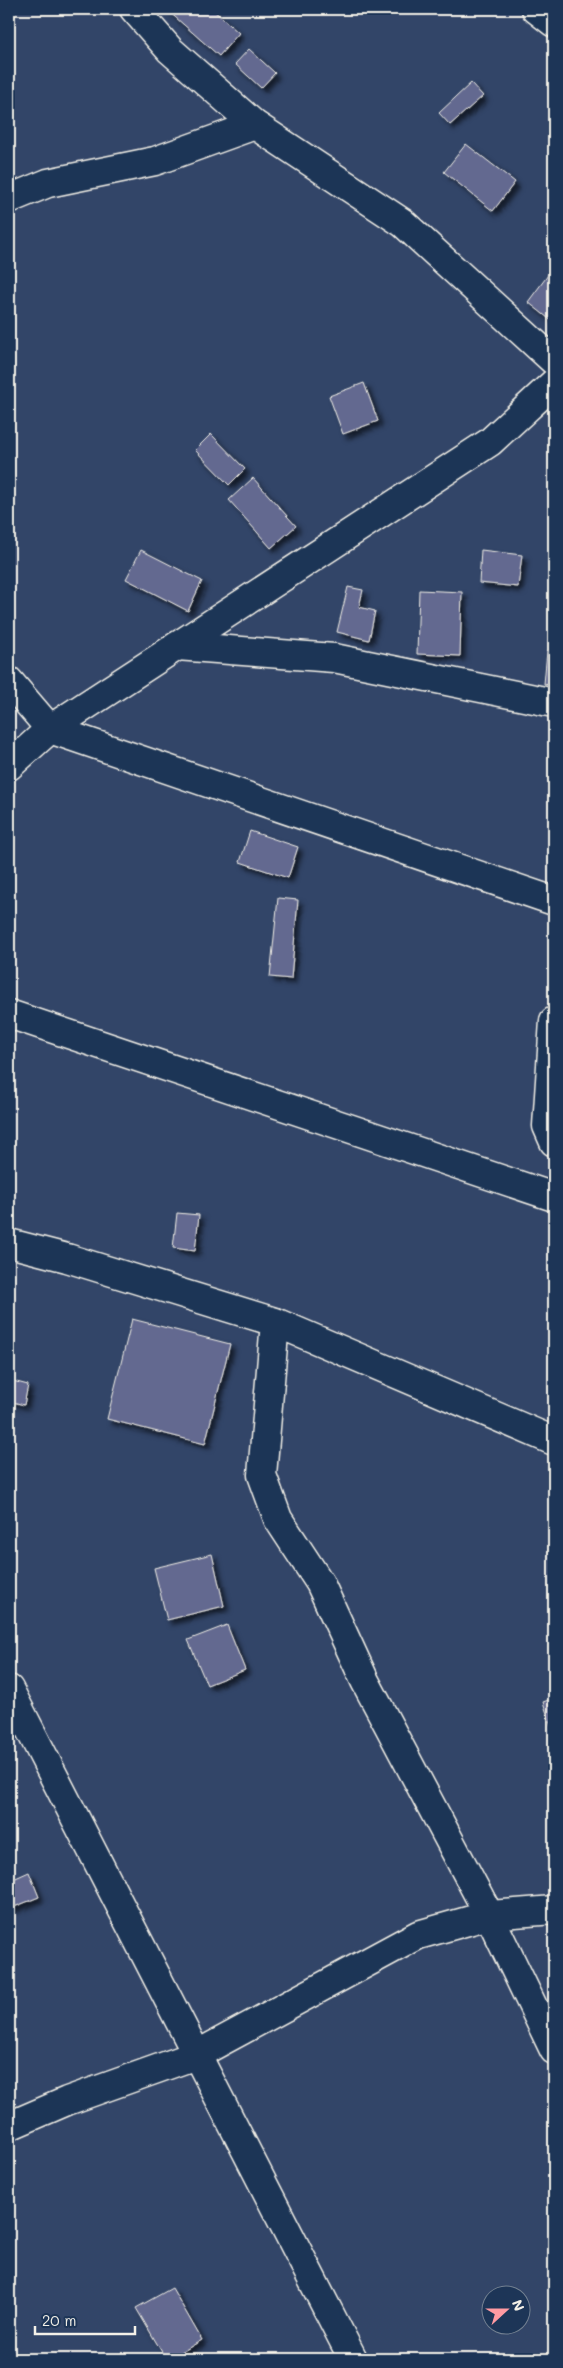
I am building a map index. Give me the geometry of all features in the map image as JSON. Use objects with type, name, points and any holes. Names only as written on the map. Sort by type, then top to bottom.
[{"type":"street","points":[[134,9],[170,50],[255,124],[402,223],[554,360]]},
{"type":"street","points":[[536,9],[554,23]]},
{"type":"street","points":[[9,199],[48,184],[155,161],[255,124]]},
{"type":"street","points":[[9,766],[50,728],[490,442],[554,383]]},
{"type":"street","points":[[177,646],[334,658],[554,703]]},
{"type":"street","points":[[9,680],[50,728],[554,901]]},
{"type":"street","points":[[9,1014],[554,1197]]},
{"type":"street","points":[[554,1021],[547,1126],[554,1142]]},
{"type":"street","points":[[9,1244],[66,1258],[274,1322],[554,1440]]},
{"type":"street","points":[[274,1322],[262,1475],[278,1519],[320,1583],[365,1681],[489,1916],[554,2050]]},
{"type":"street","points":[[9,1689],[353,2359]]},
{"type":"street","points":[[9,2126],[67,2101],[196,2055],[418,1935],[489,1916],[554,1910]]},
{"type":"building","points":[[166,9],[212,9],[239,33],[219,56]]},
{"type":"building","points":[[249,49],[275,73],[261,88],[235,64]]},
{"type":"building","points":[[471,83],[483,96],[450,125],[439,113]]},
{"type":"building","points":[[466,144],[515,182],[493,211],[444,172]]},
{"type":"building","points":[[554,267],[554,321],[553,322],[528,302]]},
{"type":"building","points":[[364,383],[378,421],[343,434],[329,396]]},
{"type":"building","points":[[211,434],[245,469],[229,485],[195,450]]},
{"type":"building","points":[[253,478],[296,526],[271,548],[229,500]]},
{"type":"building","points":[[141,550],[202,581],[188,611],[126,579]]},
{"type":"building","points":[[481,550],[522,555],[518,587],[479,583]]},
{"type":"building","points":[[348,587],[363,590],[359,607],[375,611],[369,640],[337,632]]},
{"type":"building","points":[[419,590],[462,592],[460,656],[417,654]]},
{"type":"building","points":[[547,651],[554,652],[554,686],[544,684]]},
{"type":"building","points":[[250,831],[298,847],[288,878],[240,862]]},
{"type":"building","points":[[278,898],[298,900],[291,979],[270,977]]},
{"type":"building","points":[[177,1213],[199,1215],[195,1251],[173,1248]]},
{"type":"building","points":[[132,1319],[230,1344],[205,1444],[107,1419]]},
{"type":"building","points":[[9,1380],[28,1385],[24,1405],[9,1401]]},
{"type":"building","points":[[212,1554],[224,1606],[167,1620],[154,1568]]},
{"type":"building","points":[[227,1625],[245,1670],[207,1685],[188,1640]]},
{"type":"building","points":[[554,1698],[554,1734],[543,1702]]},
{"type":"building","points":[[29,1872],[39,1897],[9,1909],[9,1881]]},
{"type":"building","points":[[172,2288],[202,2340],[170,2359],[166,2359],[136,2308]]}]
